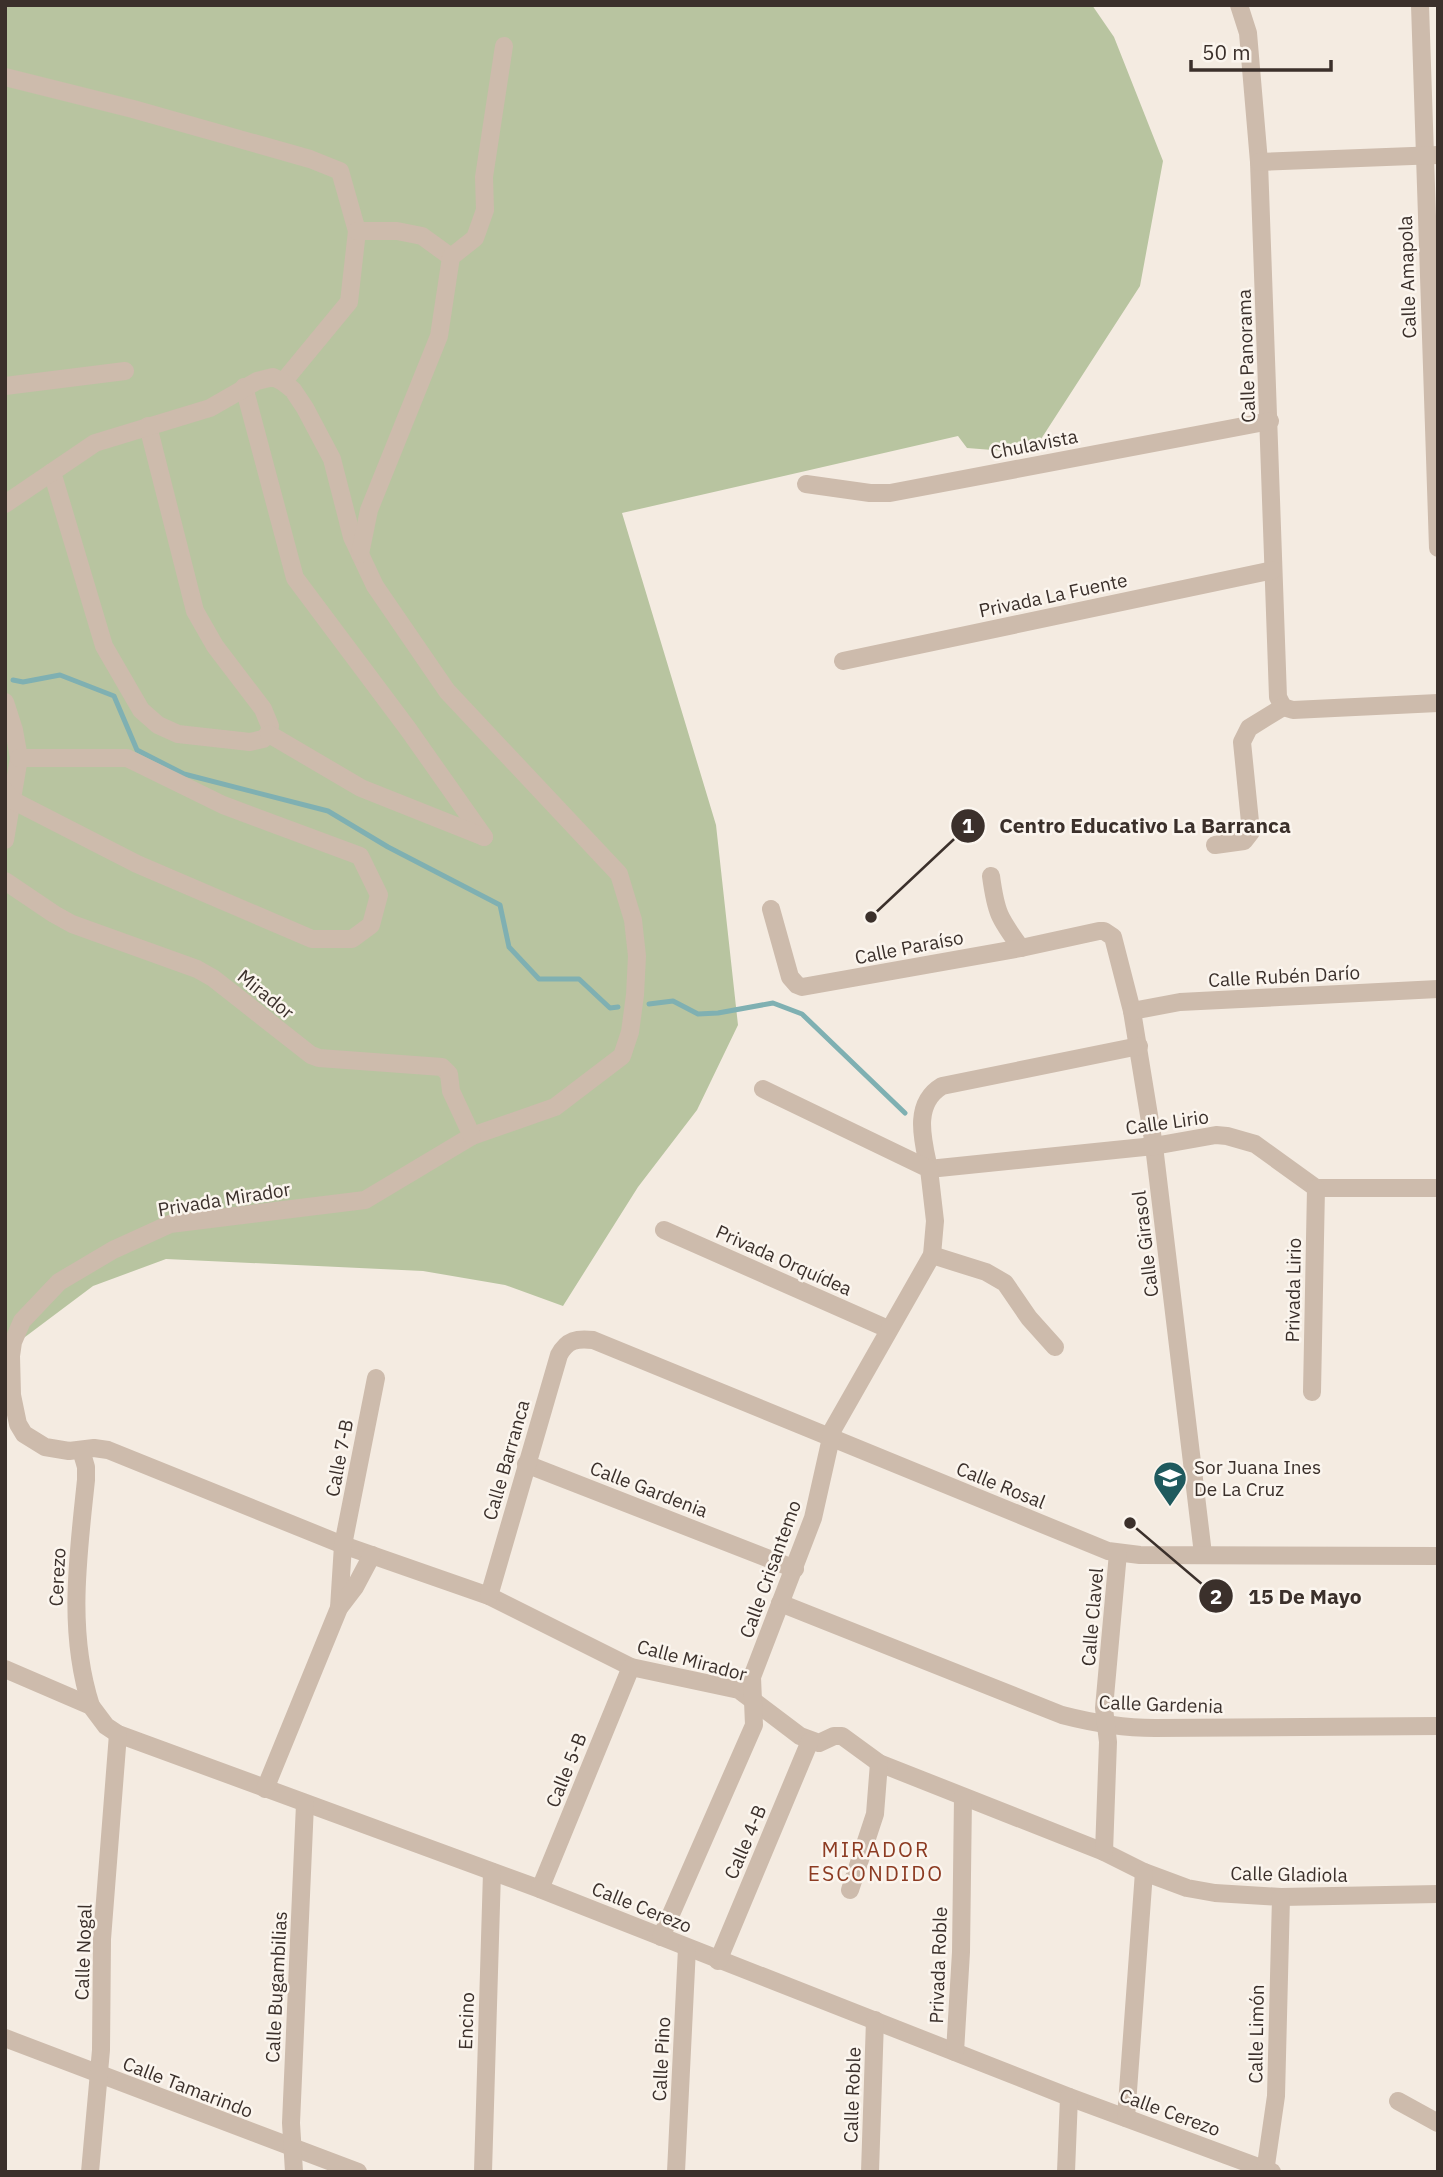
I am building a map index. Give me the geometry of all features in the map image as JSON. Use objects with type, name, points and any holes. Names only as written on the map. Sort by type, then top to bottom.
[{"type":"street","name":"Calle Panorama","points":[[1239,5],[1248,33],[1259,162],[1278,697],[1283,707]]},
{"type":"street","name":"Calle Amapola","points":[[1420,5],[1431,155],[1438,548]]},
{"type":"street","points":[[360,557],[369,510],[439,336],[452,257],[475,238],[485,210],[484,177],[503,46]]},
{"type":"street","points":[[5,77],[133,109],[310,159],[340,171],[356,231],[349,302],[283,382],[273,377],[266,378],[244,387],[210,408],[184,418],[95,443],[5,504]]},
{"type":"street","points":[[1259,162],[1431,155]]},
{"type":"street","points":[[356,231],[397,231],[422,236],[452,257]]},
{"type":"street","points":[[5,386],[125,371]]},
{"type":"street","name":"Privada Mirador","points":[[283,382],[293,390],[305,408],[332,459],[352,537],[375,586],[447,691],[619,874],[633,920],[637,956],[630,1032],[622,1056],[555,1107],[472,1136],[365,1200],[170,1224],[113,1250],[59,1282],[22,1321],[13,1342],[11,1356],[14,1412],[24,1434],[35,1442],[54,1449],[108,1450],[372,1555]]},
{"type":"street","points":[[244,387],[295,578],[408,729],[484,837],[361,788],[269,734]]},
{"type":"street","name":"Chulavista","points":[[806,484],[881,494],[1269,421]]},
{"type":"street","points":[[52,472],[104,646],[141,710],[158,725],[177,734],[250,742],[263,739],[269,734],[270,726],[263,709],[215,646],[195,611],[148,426]]},
{"type":"street","name":"Privada La Fuente","points":[[843,661],[1273,570]]},
{"type":"street","points":[[5,702],[19,758],[9,796],[5,840]]},
{"type":"street","points":[[1216,845],[1244,841],[1251,832],[1242,742],[1249,728],[1283,707],[1293,710],[1438,703]]},
{"type":"street","points":[[9,796],[137,864],[312,939],[352,939],[371,925],[379,895],[360,856],[223,805],[127,758],[19,758]]},
{"type":"street","points":[[990,876],[999,918],[1021,948]]},
{"type":"street","name":"Mirador","points":[[5,881],[72,924],[197,969],[213,978],[311,1055],[320,1058],[442,1067],[449,1074],[451,1091],[472,1136]]},
{"type":"street","name":"Calle Paraíso","points":[[771,909],[790,977],[802,987],[1021,948],[1099,931],[1109,933]]},
{"type":"street","name":"Calle Girasol","points":[[1109,933],[1116,941],[1139,1046],[1154,1146],[1203,1555]]},
{"type":"street","name":"Calle Rubén Darío","points":[[1132,1011],[1192,1002],[1438,989]]},
{"type":"street","points":[[930,1175],[922,1136],[922,1120],[926,1102],[932,1092],[942,1086],[1139,1046]]},
{"type":"street","points":[[763,1089],[930,1175]]},
{"type":"street","name":"Calle Lirio","points":[[930,1175],[1154,1146],[1216,1135],[1234,1136],[1255,1144],[1316,1188]]},
{"type":"street","name":"Calle Crisantemo","points":[[661,1937],[754,1725],[752,1677],[813,1518],[837,1418],[932,1255],[935,1221],[930,1175]]},
{"type":"street","points":[[1316,1188],[1438,1188]]},
{"type":"street","name":"Privada Lirio","points":[[1312,1392],[1316,1188]]},
{"type":"street","name":"Privada Orquídea","points":[[664,1230],[888,1329]]},
{"type":"street","points":[[932,1255],[986,1272],[1005,1283],[1029,1318],[1055,1347]]},
{"type":"street","name":"Calle Rosal","points":[[572,1340],[593,1339],[831,1439],[1096,1547],[1118,1553],[1438,1556]]},
{"type":"street","name":"Calle Barranca","points":[[489,1596],[559,1355],[572,1340]]},
{"type":"street","name":"Calle 7-B","points":[[343,1545],[376,1378]]},
{"type":"street","name":"Cerezo","points":[[81,1450],[86,1467],[86,1480],[75,1601],[84,1678],[91,1706]]},
{"type":"street","name":"Calle Gardenia","points":[[526,1464],[795,1569]]},
{"type":"street","points":[[339,1608],[343,1545]]},
{"type":"street","name":"Calle Clavel","points":[[1104,1852],[1108,1742],[1104,1708],[1118,1553]]},
{"type":"street","points":[[265,1789],[339,1608],[355,1587],[372,1555]]},
{"type":"street","name":"Calle Mirador","points":[[372,1555],[489,1596],[631,1667],[706,1685],[736,1689],[810,1741]]},
{"type":"street","name":"Calle Gardenia","points":[[780,1603],[1062,1715],[1107,1725],[1146,1728],[1438,1726]]},
{"type":"street","name":"Calle 5-B","points":[[540,1889],[631,1667]]},
{"type":"street","name":"Calle Cerezo","points":[[5,1670],[91,1706],[97,1717],[118,1734],[540,1889],[1069,2097],[1268,2171]]},
{"type":"street","name":"Calle Nogal","points":[[90,2172],[99,2075],[102,1939],[118,1734]]},
{"type":"street","points":[[810,1741],[819,1743],[834,1736],[842,1737],[879,1763],[1104,1852],[1144,1872],[1126,2118]]},
{"type":"street","name":"Calle 4-B","points":[[718,1961],[810,1741]]},
{"type":"street","points":[[850,1890],[875,1814],[879,1763]]},
{"type":"street","name":"Privada Roble","points":[[955,2052],[961,1952],[963,1797]]},
{"type":"street","name":"Calle Bugambilias","points":[[294,2172],[291,2123],[305,1804]]},
{"type":"street","name":"Encino","points":[[483,2172],[492,1872]]},
{"type":"street","name":"Calle Gladiola","points":[[1144,1872],[1196,1890],[1225,1894],[1280,1897],[1438,1894]]},
{"type":"street","name":"Calle Limón","points":[[1268,2171],[1276,2096],[1280,1897]]},
{"type":"street","name":"Calle Pino","points":[[676,2172],[687,1948]]},
{"type":"street","name":"Calle Roble","points":[[870,2172],[875,2020]]},
{"type":"street","name":"Calle Tamarindo","points":[[5,2038],[358,2172]]},
{"type":"street","points":[[1066,2172],[1069,2097]]},
{"type":"street","points":[[1398,2101],[1438,2123]]},
{"type":"green space","points":[[5,5],[1092,5],[1114,37],[1163,161],[1140,286],[1032,453],[967,448],[958,436],[622,513],[716,825],[738,1025],[697,1110],[638,1187],[563,1306],[505,1285],[423,1271],[166,1259],[93,1286],[21,1340],[5,1399]]},
{"type":"waterway","points":[[13,680],[23,682],[60,675],[114,696],[137,750],[184,774],[328,811],[388,847],[500,905],[509,947],[539,979],[579,979],[610,1008],[618,1007]]},
{"type":"waterway","points":[[649,1004],[673,1001],[698,1014],[773,1003],[802,1014],[905,1113]]},
{"type":"place","name":"Centro Educativo La Barranca","points":[[871,917]]},
{"type":"place","name":"Sor Juana Ines De La Cruz","points":[[1170,1508]]},
{"type":"place","name":"15 De Mayo","points":[[1130,1523]]},
{"type":"district","name":"MIRADOR ESCONDIDO","points":[[876,1862]]}]
